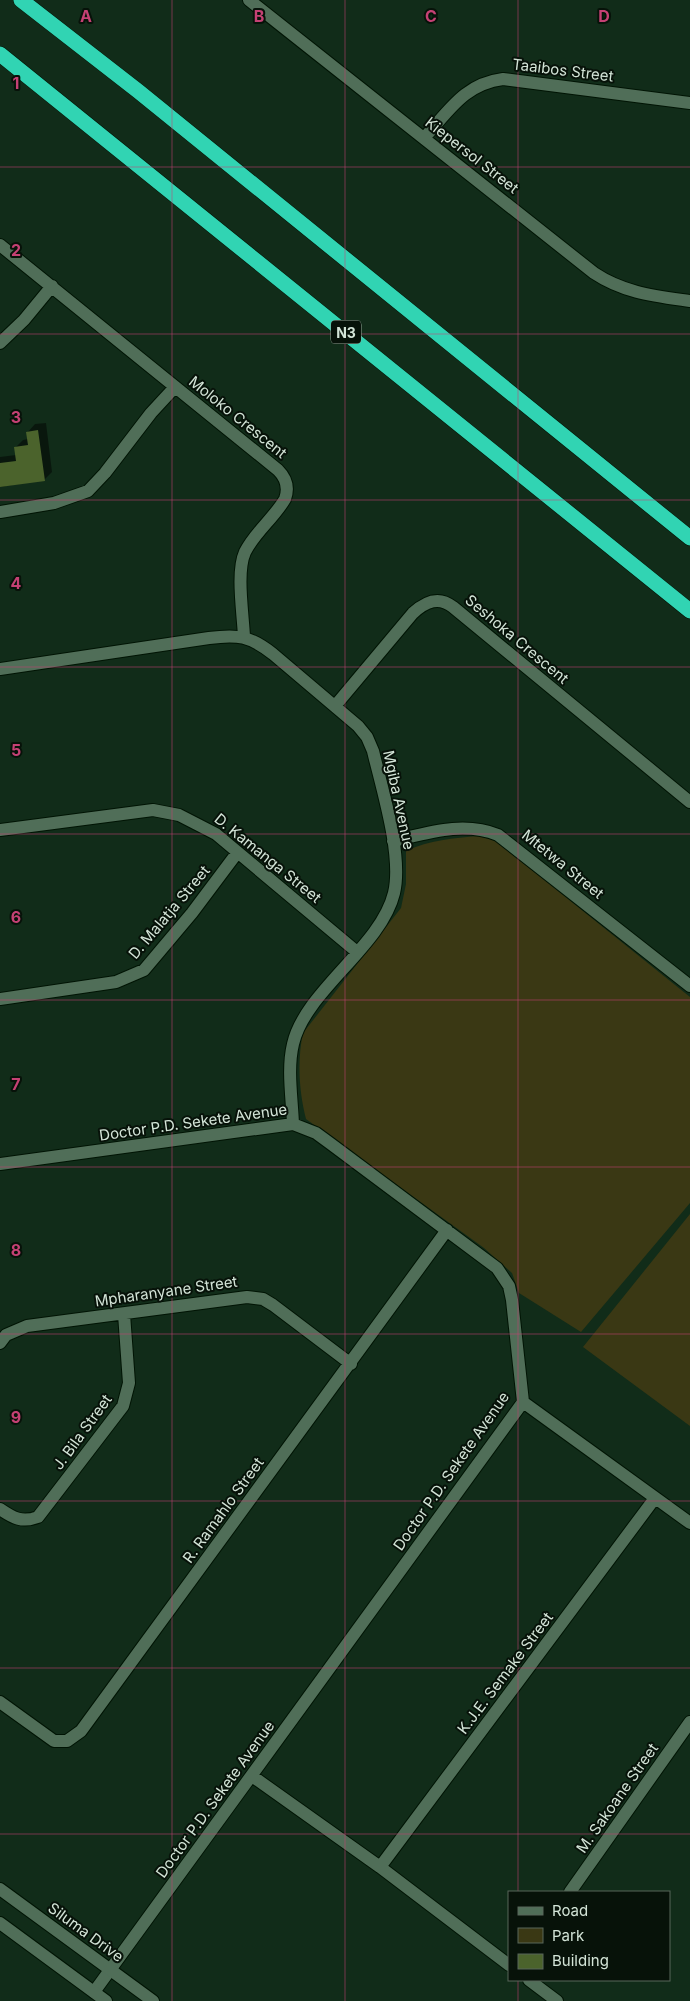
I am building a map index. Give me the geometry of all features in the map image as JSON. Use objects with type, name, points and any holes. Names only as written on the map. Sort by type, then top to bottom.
[{"type":"highway","points":[[21,0],[138,91],[690,538]]},
{"type":"highway","name":"N3","points":[[0,54],[690,611]]},
{"type":"street","name":"Kiepersol Street","points":[[249,0],[606,281],[638,294],[690,301]]},
{"type":"street","name":"Taaibos Street","points":[[424,138],[472,88],[490,81],[503,79],[690,103]]},
{"type":"street","name":"Moloko Crescent","points":[[0,245],[278,470],[286,481],[287,491],[283,502],[252,542],[244,557],[241,577],[244,636]]},
{"type":"street","points":[[0,343],[24,320],[52,286]]},
{"type":"street","name":"Moloko Crescent","points":[[0,512],[54,503],[88,492],[151,413],[175,387]]},
{"type":"street","name":"Seshoka Crescent","points":[[335,706],[414,613],[426,603],[441,600],[453,607],[690,802]]},
{"type":"street","points":[[0,669],[202,639],[244,636]]},
{"type":"street","name":"Mgiba Avenue","points":[[244,636],[260,644],[273,654],[358,726],[370,744],[393,841],[396,877],[390,906],[299,1027],[290,1060],[293,1124]]},
{"type":"street","name":"D. Kamanga Street","points":[[0,830],[135,812],[166,812],[203,825],[357,952]]},
{"type":"street","name":"Mtetwa Street","points":[[393,841],[455,828],[484,829],[498,835],[509,841],[690,986]]},
{"type":"street","name":"D. Malatja Street","points":[[0,999],[116,982],[144,970],[192,913],[237,854]]},
{"type":"street","name":"Doctor P.D. Sekete Avenue","points":[[0,1164],[293,1124],[316,1132],[488,1259],[501,1272],[509,1286],[523,1402],[94,1992]]},
{"type":"street","name":"R. Ramahlo Street","points":[[0,1702],[54,1741],[67,1741],[77,1736],[448,1230]]},
{"type":"street","name":"Mpharanyane Street","points":[[0,1343],[6,1335],[26,1326],[234,1298],[255,1297],[273,1305],[351,1364]]},
{"type":"street","name":"J. Bila Street","points":[[0,1509],[14,1518],[23,1521],[38,1517],[123,1406],[129,1383],[124,1314]]},
{"type":"street","points":[[523,1402],[690,1523]]},
{"type":"street","name":"K.J.E. Semake Street","points":[[380,1867],[655,1498]]},
{"type":"street","name":"M. Sakoane Street","points":[[571,1891],[690,1722]]},
{"type":"street","points":[[252,1776],[380,1867],[508,1964]]},
{"type":"street","name":"Siluma Drive","points":[[0,1888],[153,2001]]},
{"type":"street","points":[[0,1923],[106,2001]]},
{"type":"street","points":[[530,1981],[557,2001]]},
{"type":"green space","points":[[479,836],[496,841],[690,997],[690,1203],[581,1332],[519,1293],[512,1273],[484,1248],[306,1119],[300,1087],[299,1065],[303,1033],[401,908],[406,884],[406,851],[433,842]]},
{"type":"green space","points":[[690,1214],[690,1426],[583,1347]]},
{"type":"building","points":[[38,430],[45,481],[0,487],[0,463],[16,461],[14,447],[28,445],[26,432]]}]
